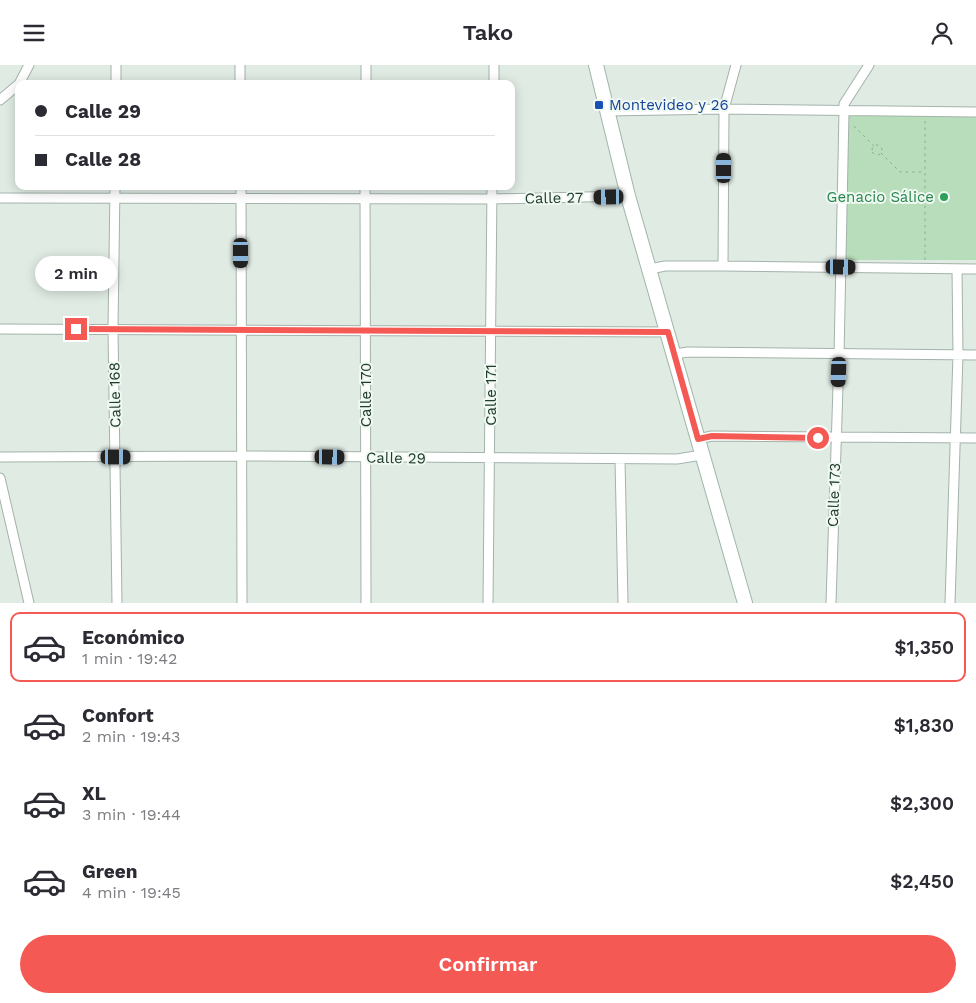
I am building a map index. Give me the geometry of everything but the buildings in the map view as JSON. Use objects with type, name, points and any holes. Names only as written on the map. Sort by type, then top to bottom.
[{"type":"main road","points":[[596,65],[628,196],[675,354],[745,603]]},
{"type":"street","points":[[21,80],[29,65]]},
{"type":"street","points":[[116,65],[116,80]]},
{"type":"street","points":[[240,65],[240,80]]},
{"type":"street","points":[[366,65],[366,80]]},
{"type":"street","points":[[494,65],[494,80]]},
{"type":"street","points":[[723,266],[724,109],[736,65]]},
{"type":"street","name":"Calle 173","points":[[831,603],[839,356],[844,104],[869,65]]},
{"type":"street","points":[[0,99],[15,87]]},
{"type":"street","points":[[608,111],[724,109],[976,112]]},
{"type":"street","name":"Calle 168","points":[[115,190],[114,329],[117,603]]},
{"type":"street","points":[[241,190],[242,603]]},
{"type":"street","name":"Calle 170","points":[[365,190],[366,603]]},
{"type":"street","name":"Calle 171","points":[[488,603],[491,459],[492,190]]},
{"type":"street","name":"Calle 27","points":[[0,198],[492,199],[628,196]]},
{"type":"street","points":[[650,269],[723,266],[976,269]]},
{"type":"street","points":[[950,603],[958,355],[957,269]]},
{"type":"street","points":[[0,329],[366,329],[668,332]]},
{"type":"street","points":[[675,354],[688,352],[839,356],[976,355]]},
{"type":"street","points":[[698,439],[712,436],[836,439],[976,438]]},
{"type":"street","name":"Calle 29","points":[[0,457],[241,456],[683,459],[702,455]]},
{"type":"street","points":[[620,459],[623,603]]},
{"type":"street","points":[[0,479],[29,603]]},
{"type":"path","points":[[924,111],[925,268]]},
{"type":"path","points":[[853,125],[874,146],[881,146],[881,153]]},
{"type":"path","points":[[874,146],[874,153],[881,153],[900,172],[925,172]]},
{"type":"green space","points":[[846,114],[976,117],[976,260],[844,260]]},
{"type":"place","name":"Montevideo y 26","points":[[599,105]]},
{"type":"place","name":"Genacio Sálice","points":[[944,197]]},
{"type":"route","points":[[76,329],[668,332],[698,439],[712,436],[818,438]]}]
